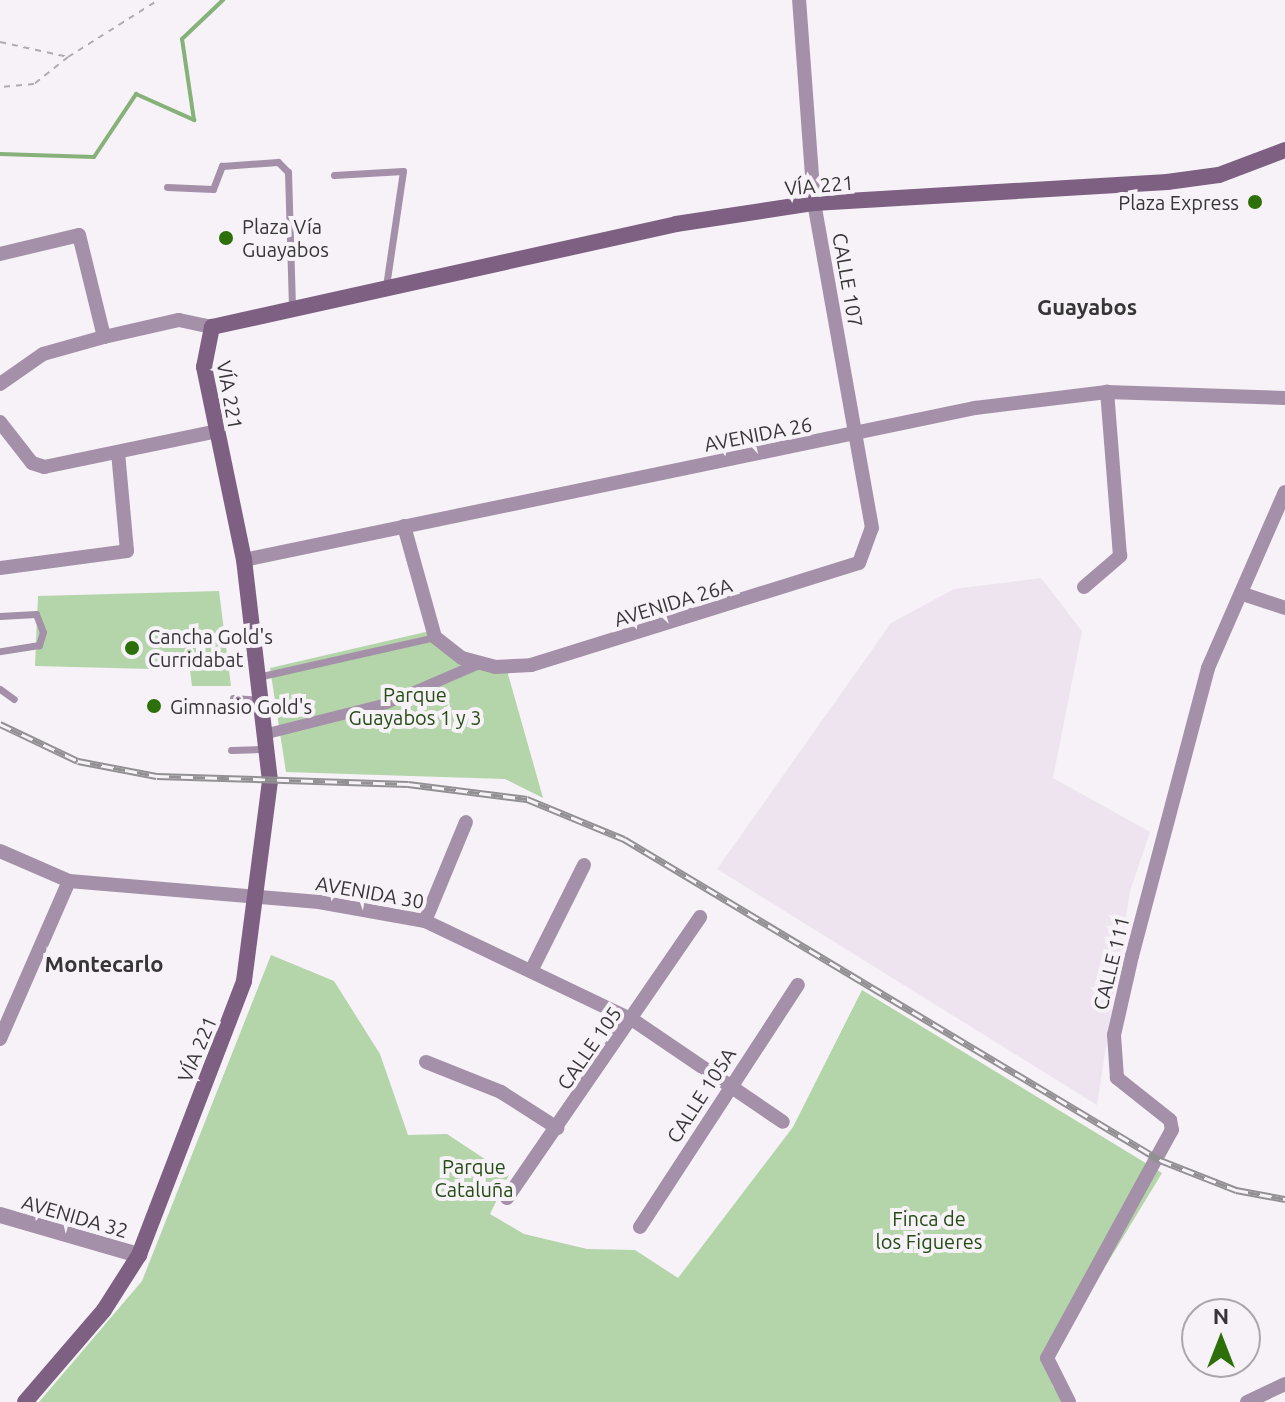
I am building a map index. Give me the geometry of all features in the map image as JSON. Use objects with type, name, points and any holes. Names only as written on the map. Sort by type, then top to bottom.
[{"type":"main road","name":"VÍA 221","points":[[25,1402],[104,1310],[139,1255],[235,1012],[257,898],[268,741],[262,676],[244,560],[225,456],[213,432],[203,347],[212,327],[292,305],[814,203],[1167,182],[1219,175],[1285,150]]},
{"type":"street","name":"CALLE 107","points":[[799,0],[814,203],[872,528],[859,563]]},
{"type":"street","points":[[0,254],[72,234],[84,239],[104,337]]},
{"type":"street","points":[[0,384],[43,354],[104,337],[179,320],[212,327]]},
{"type":"street","name":"AVENIDA 26","points":[[244,560],[975,408],[1107,392],[1285,398]]},
{"type":"street","points":[[1084,587],[1120,556],[1107,392]]},
{"type":"street","points":[[0,422],[32,463],[44,467],[213,432]]},
{"type":"street","points":[[0,568],[129,546],[118,452]]},
{"type":"street","name":"CALLE 111","points":[[1069,1402],[1047,1358],[1172,1130],[1170,1120],[1122,1088],[1114,1035],[1208,668],[1243,594],[1285,492]]},
{"type":"street","points":[[404,526],[435,637]]},
{"type":"street","name":"AVENIDA 26A","points":[[435,637],[479,663],[495,667],[531,665],[859,563]]},
{"type":"street","points":[[1243,594],[1285,608]]},
{"type":"street","points":[[268,741],[386,703],[479,663]]},
{"type":"street","points":[[425,921],[466,822]]},
{"type":"street","name":"AVENIDA 30","points":[[0,851],[69,881],[257,898],[425,921],[533,967],[633,1020],[783,1122]]},
{"type":"street","points":[[533,967],[584,865]]},
{"type":"street","points":[[0,1039],[69,881]]},
{"type":"street","name":"CALLE 105","points":[[507,1198],[633,1020],[700,917]]},
{"type":"street","name":"CALLE 105A","points":[[640,1227],[798,985]]},
{"type":"street","points":[[426,1062],[501,1092],[557,1128]]},
{"type":"street","name":"AVENIDA 32","points":[[0,1215],[139,1255]]},
{"type":"street","points":[[1247,1402],[1285,1384]]},
{"type":"lane","points":[[167,187],[213,189],[222,166],[278,162],[288,172],[292,305]]},
{"type":"lane","points":[[334,175],[403,171],[386,286]]},
{"type":"lane","points":[[0,616],[36,614],[43,632],[39,645],[0,651]]},
{"type":"lane","points":[[262,676],[435,637]]},
{"type":"lane","points":[[0,689],[14,699]]},
{"type":"lane","points":[[233,698],[264,700]]},
{"type":"lane","points":[[231,750],[268,741]]},
{"type":"path","points":[[0,87],[34,84],[68,57],[158,0]]},
{"type":"path","points":[[0,42],[68,57]]},
{"type":"shaded area","points":[[1041,578],[1082,631],[1053,778],[1150,832],[1130,891],[1097,1105],[717,869],[891,623],[954,589]]},
{"type":"green space","name":"Cancha Gold's Curridabat","points":[[219,591],[231,686],[192,686],[190,670],[35,666],[38,596]]},
{"type":"green space","name":"Parque Guayabos 1 y 3","points":[[430,631],[458,654],[506,667],[543,798],[505,779],[286,772],[270,668]]},
{"type":"green space","name":"Finca de los Figueres","points":[[271,955],[334,981],[380,1054],[408,1135],[447,1134],[509,1175],[490,1214],[524,1234],[587,1249],[635,1250],[678,1278],[793,1127],[862,990],[1162,1173],[1048,1361],[1053,1387],[1076,1402],[39,1402],[142,1281]]},
{"type":"waterway","points":[[0,154],[94,157],[136,94],[194,120],[182,39],[223,0]]},
{"type":"railway","points":[[0,724],[78,761],[157,776],[408,784],[527,799],[624,839],[1160,1160],[1236,1190],[1285,1199]]},
{"type":"place","name":"Plaza Express","points":[[1255,202]]},
{"type":"place","name":"Plaza Vía Guayabos","points":[[226,238]]},
{"type":"place","name":"Cancha Gold's Curridabat","points":[[132,648]]},
{"type":"place","name":"Gimnasio Gold's","points":[[154,706]]},
{"type":"district","name":"Guayabos","points":[[1087,307]]},
{"type":"district","name":"Montecarlo","points":[[104,964]]},
{"type":"park label","name":"Parque Cataluña","points":[[474,1178]]}]
